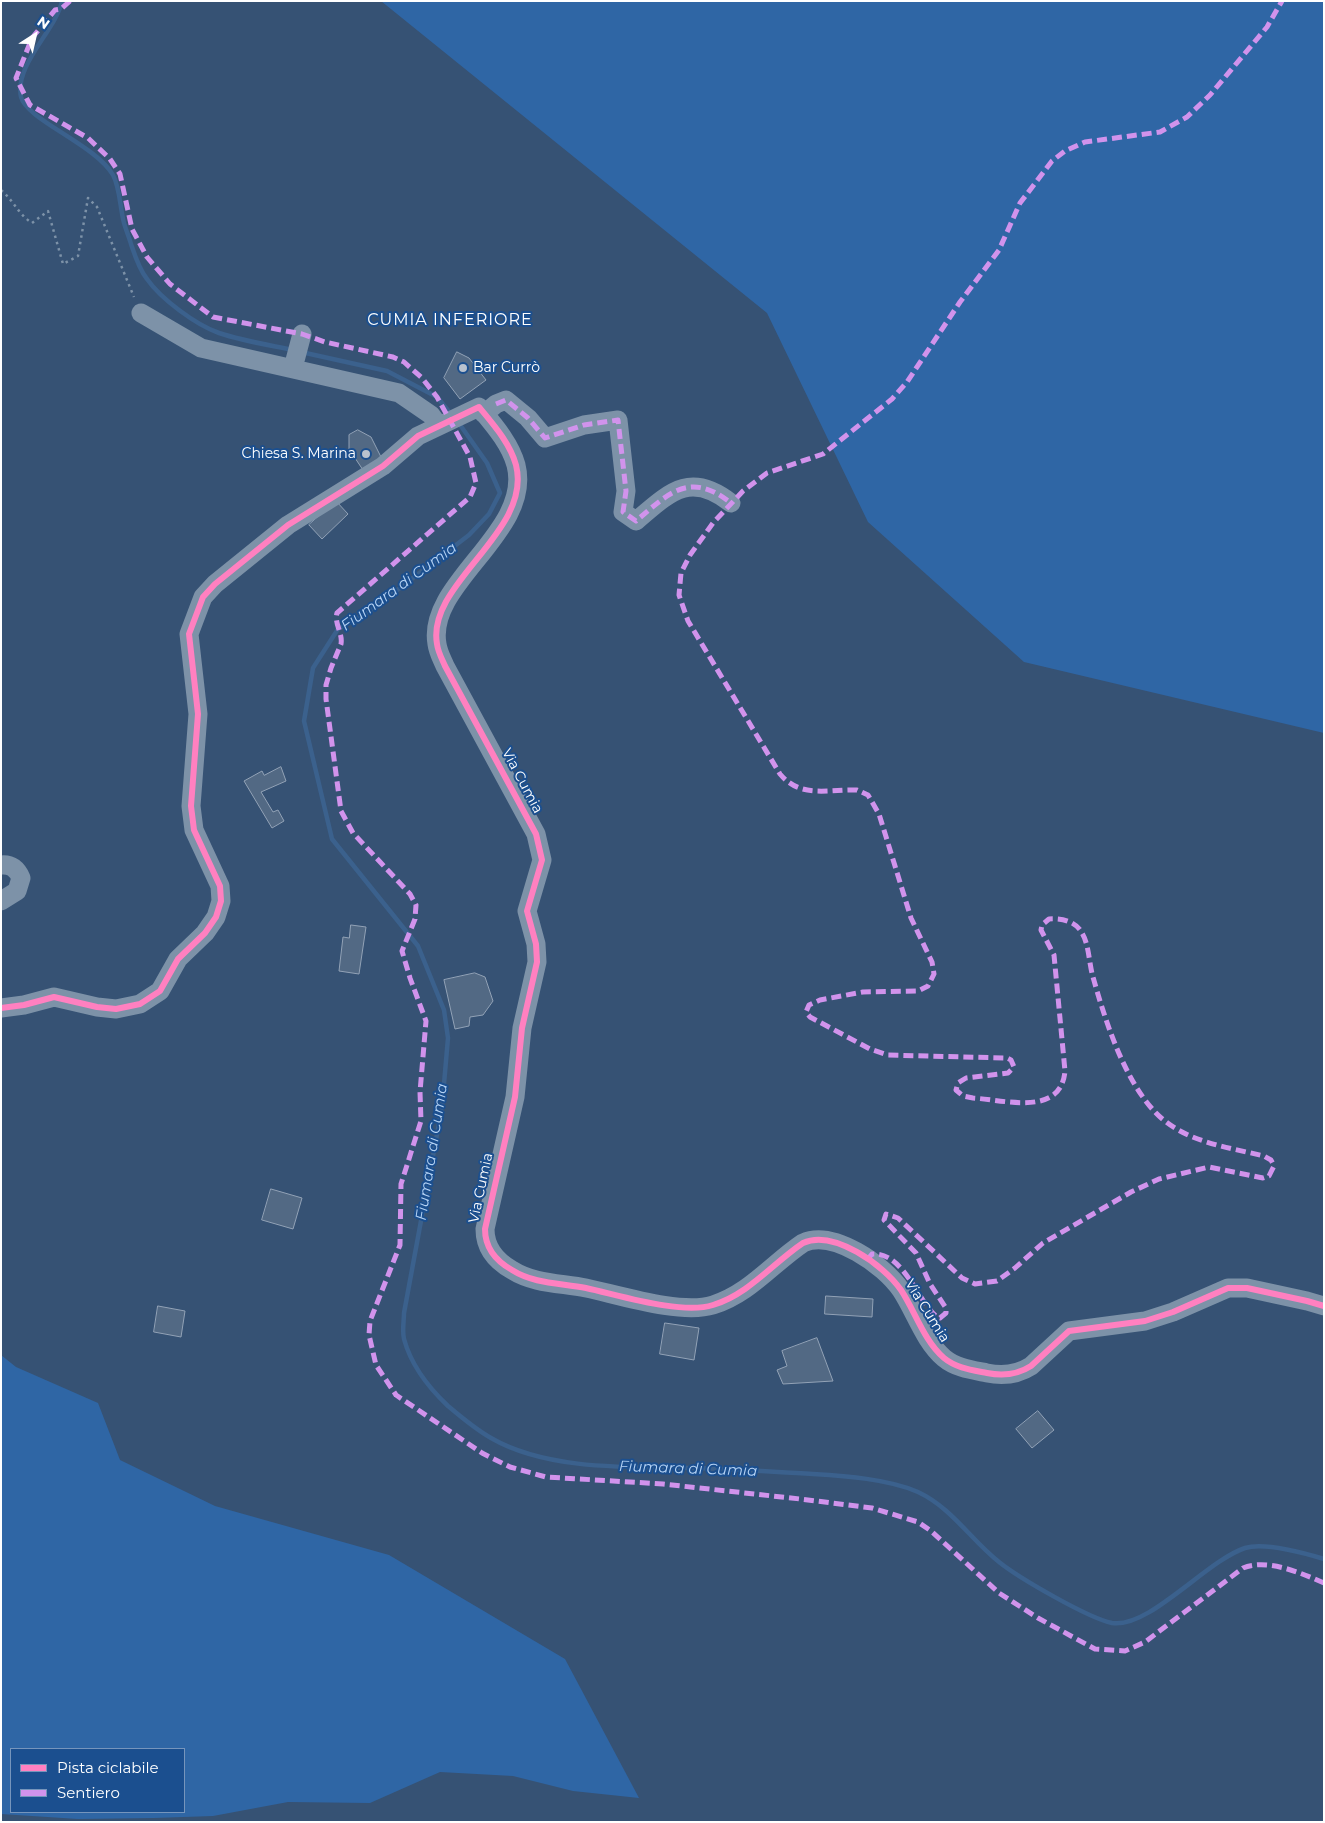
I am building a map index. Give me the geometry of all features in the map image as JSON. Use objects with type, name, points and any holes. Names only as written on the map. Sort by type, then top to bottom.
[{"type":"street","points":[[141,313],[201,348],[293,366],[399,393],[443,425]]},
{"type":"street","points":[[293,366],[301,336]]},
{"type":"street","points":[[1,1008],[24,1005],[54,997],[116,1009],[140,1004],[160,991],[178,960],[205,933],[220,909],[222,894],[194,830],[192,817],[191,796],[198,714],[188,644],[190,628],[198,605],[215,584],[288,525],[383,466],[418,436],[506,400],[528,418],[545,438],[584,425],[618,420],[626,491],[623,512],[636,520],[677,489],[697,487],[714,490],[731,503]]},
{"type":"street","name":"Via Cumia","points":[[477,413],[513,457],[518,476],[516,495],[506,519],[443,610],[437,628],[437,645],[445,666],[536,834],[542,860],[527,911],[536,944],[537,962],[525,1009],[515,1097],[486,1219],[486,1244],[496,1258],[514,1271],[538,1280],[624,1298],[696,1308],[715,1305],[754,1283],[803,1243],[810,1240],[825,1239],[852,1250],[887,1274],[901,1290],[932,1344],[943,1357],[957,1366],[1005,1375],[1024,1371],[1069,1331],[1132,1324],[1158,1318],[1228,1288],[1247,1288],[1324,1306]]},
{"type":"street","points":[[1,901],[11,896],[20,885],[21,878],[18,871],[6,865]]},
{"type":"path","points":[[1,190],[13,200],[20,215],[32,223],[48,211],[63,264],[78,256],[88,198],[97,207],[141,313]]},
{"type":"shaded area","points":[[381,1],[1324,1],[1324,733],[1024,662],[868,522],[767,313]]},
{"type":"shaded area","points":[[1,1355],[16,1367],[98,1403],[120,1460],[215,1506],[389,1555],[565,1659],[639,1798],[573,1791],[513,1776],[440,1772],[370,1803],[288,1802],[213,1816],[78,1819],[1,1814]]},
{"type":"building","name":"Bar Currò","points":[[457,352],[469,358],[486,380],[460,399],[444,378]]},
{"type":"building","name":"Chiesa S. Marina","points":[[358,430],[371,437],[382,459],[363,470],[349,449],[349,435]]},
{"type":"building","points":[[336,501],[348,514],[322,539],[309,525]]},
{"type":"building","points":[[281,767],[286,781],[261,792],[273,812],[278,810],[284,821],[272,828],[244,781],[262,771],[264,775]]},
{"type":"building","points":[[351,925],[366,927],[359,974],[339,971],[343,937],[349,938]]},
{"type":"building","points":[[475,973],[485,977],[493,1001],[483,1015],[470,1017],[469,1026],[455,1029],[444,980]]},
{"type":"building","points":[[271,1189],[302,1198],[293,1229],[262,1220]]},
{"type":"building","points":[[826,1296],[873,1299],[872,1317],[825,1314]]},
{"type":"building","points":[[158,1306],[185,1311],[181,1337],[154,1332]]},
{"type":"building","points":[[665,1323],[699,1328],[694,1360],[660,1354]]},
{"type":"building","points":[[817,1338],[833,1381],[783,1384],[777,1370],[787,1366],[782,1351]]},
{"type":"building","points":[[1038,1411],[1054,1430],[1032,1448],[1016,1429]]},
{"type":"waterway","name":"Fiumara di Cumia","points":[[62,1],[52,24],[29,60],[24,73],[21,97],[26,106],[48,124],[92,153],[113,175],[119,192],[124,223],[138,262],[144,275],[161,295],[190,318],[219,333],[293,350]]},
{"type":"waterway","name":"Fiumara di Cumia","points":[[301,352],[387,371],[437,397],[451,414]]},
{"type":"waterway","name":"Fiumara di Cumia","points":[[458,422],[487,463],[500,493],[489,514],[469,535],[370,611],[338,629],[313,668],[304,721],[332,839],[418,946],[444,1010],[448,1038],[442,1107],[403,1326],[403,1336],[411,1358],[434,1392],[468,1423],[491,1438],[514,1449],[564,1462],[618,1467],[711,1468],[839,1476],[880,1481],[918,1492],[951,1515],[989,1553],[1009,1569],[1071,1606],[1112,1623],[1127,1622],[1143,1616],[1213,1566],[1245,1548],[1274,1547],[1324,1559]]},
{"type":"marked path","points":[[70,1],[61,9],[55,10],[32,38],[16,78],[30,105],[88,138],[110,159],[120,174],[132,229],[147,257],[170,284],[213,317],[302,334],[325,342],[393,357],[404,362],[422,378],[437,397],[470,457],[476,483],[470,497],[337,613],[336,617],[341,644],[326,685],[326,699],[341,811],[353,833],[410,894],[416,905],[415,919],[402,951],[426,1021],[420,1092],[421,1121],[401,1184],[400,1245],[370,1321],[369,1335],[376,1365],[396,1395],[482,1453],[510,1467],[546,1477],[663,1484],[800,1499],[872,1508],[918,1522],[931,1531],[999,1593],[1038,1618],[1095,1649],[1125,1651],[1145,1642],[1243,1568],[1252,1565],[1284,1568],[1324,1583]]},
{"type":"marked path","points":[[867,1260],[872,1254],[884,1256],[894,1262],[904,1272],[933,1314],[940,1318],[946,1313],[946,1308],[930,1284],[916,1253],[884,1220],[886,1214],[898,1218],[962,1278],[975,1284],[997,1281],[1043,1243],[1131,1192],[1159,1179],[1209,1167],[1263,1178],[1269,1176],[1274,1166],[1271,1160],[1264,1156],[1207,1142],[1179,1131],[1156,1113],[1134,1084],[1125,1067],[1103,1012],[1092,972],[1088,948],[1079,929],[1068,921],[1049,919],[1042,925],[1041,930],[1054,955],[1065,1071],[1061,1085],[1053,1095],[1043,1100],[1015,1102],[973,1098],[963,1096],[956,1090],[958,1083],[966,1078],[1008,1073],[1014,1067],[1011,1060],[1007,1058],[888,1055],[870,1049],[810,1017],[806,1012],[809,1005],[820,1000],[863,992],[918,991],[928,986],[934,974],[932,962],[911,918],[879,814],[868,795],[857,790],[806,790],[788,782],[780,774],[688,621],[679,595],[681,573],[690,555],[713,523],[743,491],[767,473],[823,454],[892,399],[907,382],[960,302],[999,250],[1020,203],[1052,161],[1065,151],[1085,142],[1160,132],[1187,117],[1210,95],[1267,27],[1282,1]]},
{"type":"marked path","points":[[496,404],[506,400],[528,418],[545,438],[584,425],[618,420],[626,491],[623,512],[636,521],[659,501],[681,489],[692,487],[704,488],[717,493],[731,503]]},
{"type":"cycle path","points":[[1,1008],[24,1005],[54,997],[97,1007],[116,1009],[140,1004],[160,991],[178,959],[205,933],[216,917],[221,901],[220,886],[194,830],[191,806],[198,714],[189,634],[203,597],[215,584],[288,525],[383,466],[418,436],[479,407],[510,449],[516,465],[517,489],[509,513],[496,535],[447,600],[438,622],[437,644],[445,666],[536,834],[542,860],[527,911],[536,944],[537,962],[522,1028],[515,1097],[485,1229],[489,1248],[496,1258],[520,1275],[538,1281],[586,1288],[650,1303],[684,1308],[713,1305],[726,1300],[749,1286],[803,1243],[815,1240],[829,1241],[857,1252],[883,1270],[893,1280],[906,1298],[931,1343],[944,1358],[964,1368],[998,1374],[1015,1373],[1031,1366],[1069,1331],[1145,1321],[1173,1312],[1228,1288],[1247,1288],[1324,1306]]},
{"type":"place","name":"Bar Currò","points":[[463,368]]},
{"type":"place","name":"Chiesa S. Marina","points":[[366,454]]},
{"type":"district","name":"CUMIA INFERIORE","points":[[450,320]]}]
